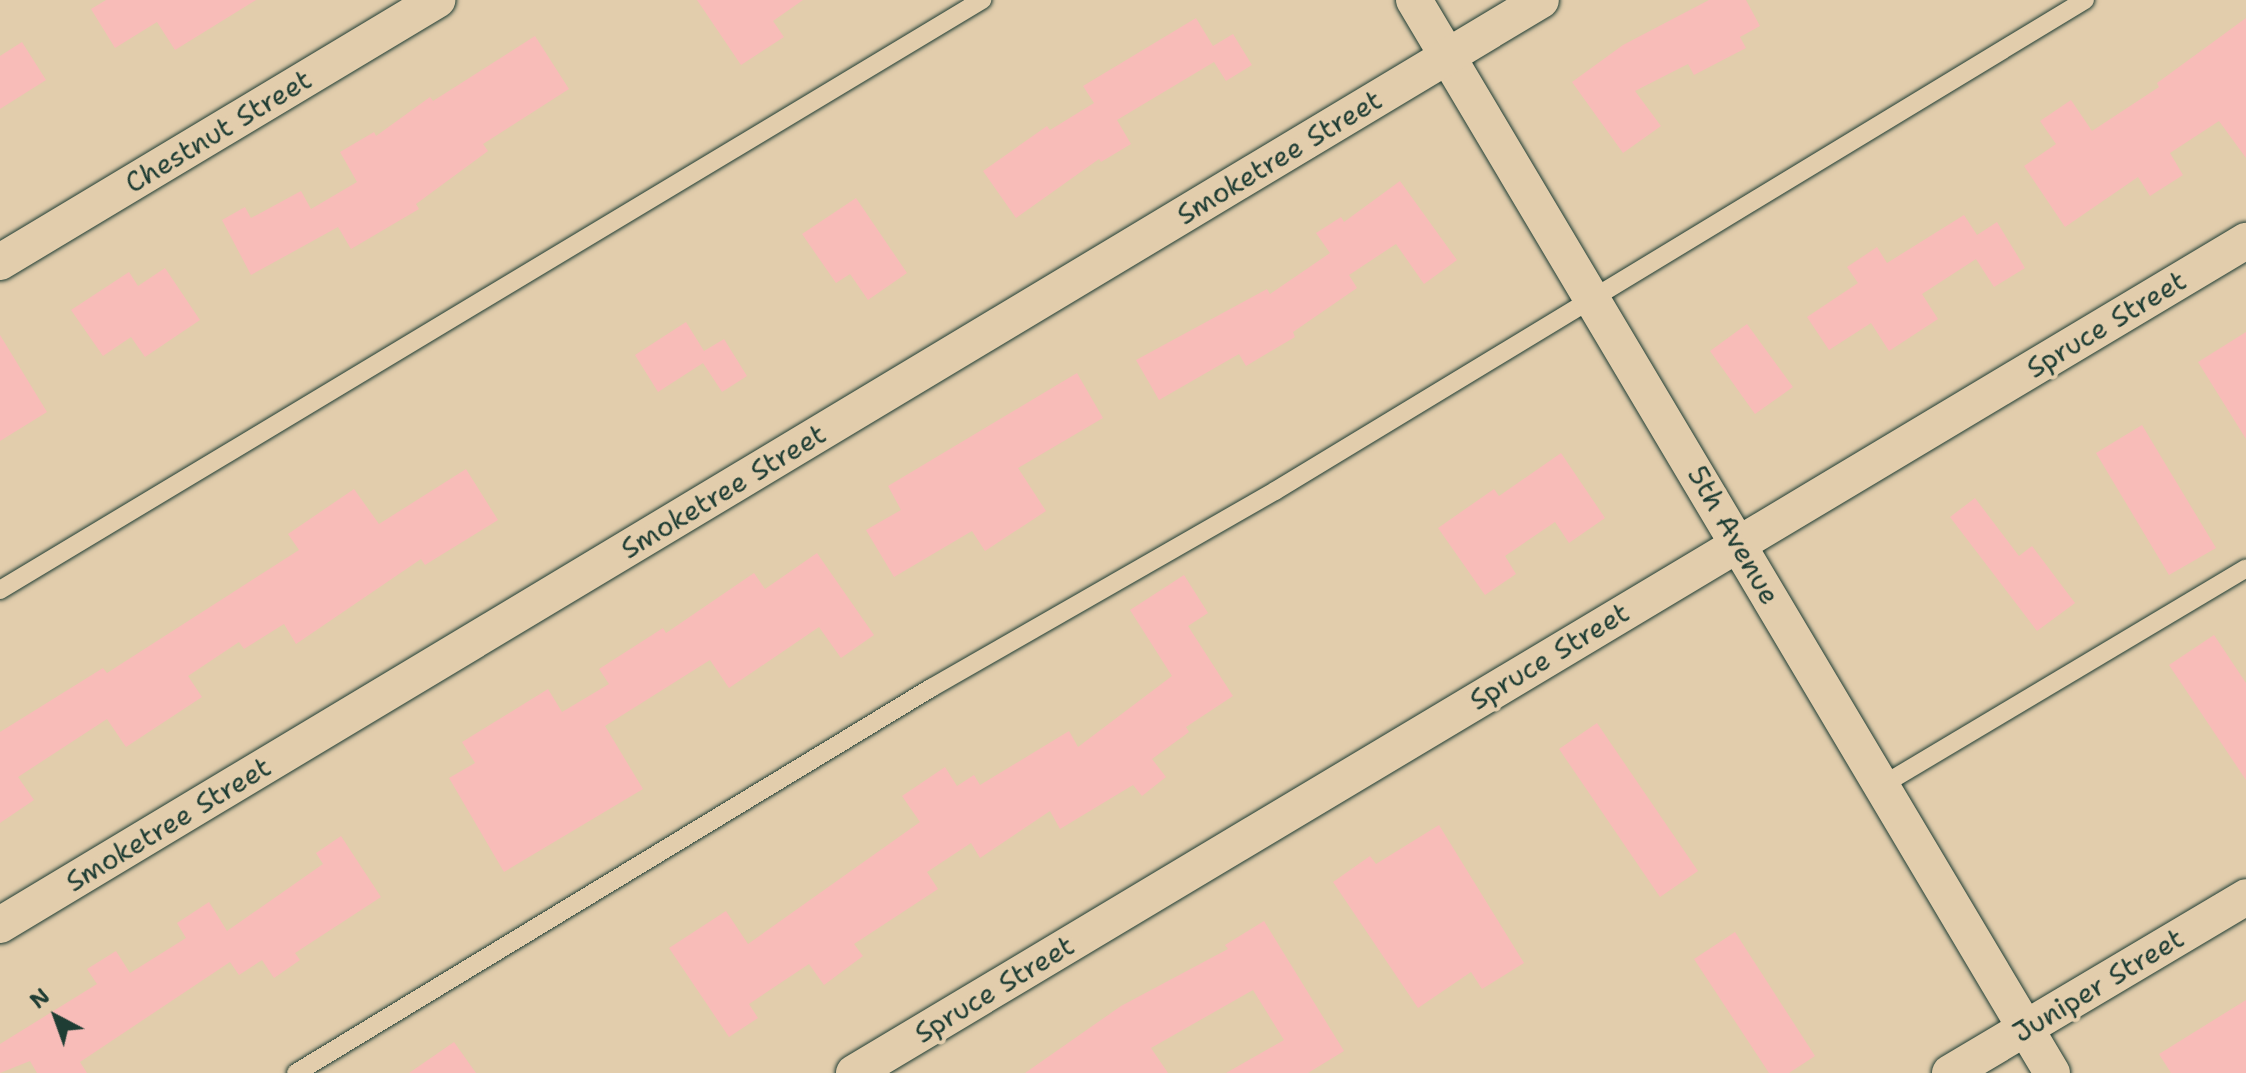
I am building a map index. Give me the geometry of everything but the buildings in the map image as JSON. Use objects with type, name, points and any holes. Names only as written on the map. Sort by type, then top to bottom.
[{"type":"street","name":"Chestnut Street","points":[[0,262],[437,0]]},
{"type":"street","name":"5th Avenue","points":[[1414,0],[1592,294],[2052,1073]]},
{"type":"street","name":"Smoketree Street","points":[[0,925],[1541,0]]},
{"type":"street","name":"Spruce Street","points":[[854,1073],[2246,241]]},
{"type":"street","name":"Juniper Street","points":[[1950,1073],[2246,897]]},
{"type":"lane","points":[[0,590],[982,0]]},
{"type":"lane","points":[[296,1073],[931,688],[1275,491],[1592,294],[2085,0]]},
{"type":"lane","points":[[1881,786],[2246,568]]}]
